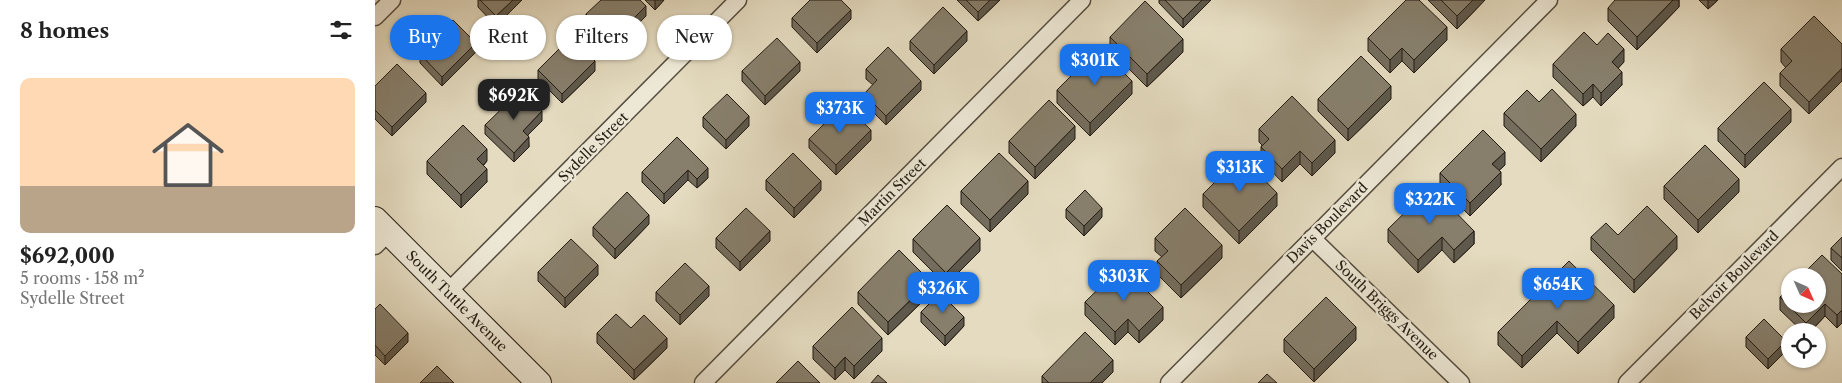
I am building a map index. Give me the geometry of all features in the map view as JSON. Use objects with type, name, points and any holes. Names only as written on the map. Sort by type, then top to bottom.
[{"type":"main road","name":"South Tuttle Avenue","points":[[380,232],[448,292],[539,383]]},
{"type":"street","points":[[375,17],[392,0]]},
{"type":"street","name":"Sydelle Street","points":[[448,292],[738,0]]},
{"type":"street","name":"Martin Street","points":[[703,383],[1082,0]]},
{"type":"street","name":"Davis Boulevard","points":[[1169,383],[1549,0]]},
{"type":"street","name":"Belvoir Boulevard","points":[[1627,383],[1842,167]]},
{"type":"street","name":"South Briggs Avenue","points":[[1313,238],[1461,383]]},
{"type":"building","points":[[480,0],[513,0],[497,15]]},
{"type":"building","points":[[601,0],[640,0],[646,6],[637,15],[586,14]]},
{"type":"building","points":[[810,0],[841,0],[851,10],[817,43],[792,18]]},
{"type":"building","points":[[966,0],[990,0],[978,12]]},
{"type":"building","points":[[1165,0],[1202,0],[1183,19]]},
{"type":"building","points":[[1406,0],[1419,0],[1447,27],[1414,60],[1402,48],[1390,60],[1368,38]]},
{"type":"building","points":[[1441,0],[1473,0],[1457,16]]},
{"type":"building","points":[[1615,0],[1673,0],[1637,37],[1608,8]]},
{"type":"building","points":[[1145,1],[1183,39],[1147,74],[1110,37]]},
{"type":"building","points":[[943,7],[967,31],[934,65],[910,41]]},
{"type":"building","points":[[1814,16],[1842,44],[1842,68],[1809,102],[1780,73],[1792,61],[1781,49]]},
{"type":"building","points":[[460,27],[470,37],[470,49],[460,59]]},
{"type":"building","points":[[1584,32],[1597,45],[1608,33],[1624,49],[1612,62],[1622,72],[1601,93],[1593,84],[1583,94],[1553,64]]},
{"type":"building","points":[[777,38],[800,62],[765,96],[742,71]]},
{"type":"building","points":[[888,47],[921,81],[886,116],[864,94],[877,80],[866,69]]},
{"type":"building","points":[[1099,48],[1132,81],[1090,123],[1057,90]]},
{"type":"building","points":[[556,52],[556,60],[595,61],[562,94],[538,70]]},
{"type":"building","points":[[1361,56],[1391,86],[1348,129],[1318,99]]},
{"type":"building","points":[[426,60],[459,60],[442,77]]},
{"type":"building","points":[[397,64],[426,93],[392,127],[375,110],[375,86]]},
{"type":"building","points":[[1764,82],[1791,109],[1745,155],[1718,128]]},
{"type":"building","points":[[1552,89],[1576,114],[1541,149],[1504,113],[1527,90],[1539,102]]},
{"type":"building","points":[[521,90],[542,111],[523,131],[529,137],[514,153],[485,125]]},
{"type":"building","points":[[727,94],[749,116],[726,140],[703,117]]},
{"type":"building","points":[[1292,96],[1335,140],[1312,163],[1300,151],[1282,169],[1261,147],[1269,139],[1259,129]]},
{"type":"building","points":[[1049,100],[1075,126],[1035,167],[1009,141]]},
{"type":"building","points":[[844,104],[871,130],[836,165],[809,139]]},
{"type":"building","points":[[463,125],[487,149],[477,159],[487,169],[461,195],[427,161]]},
{"type":"building","points":[[1483,130],[1505,152],[1492,164],[1501,172],[1470,203],[1440,173]]},
{"type":"building","points":[[677,137],[708,168],[697,179],[688,170],[664,194],[642,172]]},
{"type":"building","points":[[1705,145],[1739,179],[1698,220],[1664,186]]},
{"type":"building","points":[[793,153],[821,181],[794,208],[766,180]]},
{"type":"building","points":[[999,153],[1028,181],[990,220],[961,191]]},
{"type":"building","points":[[1241,156],[1277,193],[1239,231],[1203,194]]},
{"type":"building","points":[[1431,187],[1474,231],[1454,250],[1442,237],[1418,260],[1388,229]]},
{"type":"building","points":[[1085,190],[1102,208],[1084,226],[1066,209]]},
{"type":"building","points":[[627,192],[649,215],[615,249],[593,227]]},
{"type":"building","points":[[947,205],[980,238],[946,273],[913,239]]},
{"type":"building","points":[[1647,206],[1677,236],[1634,280],[1591,237],[1606,223],[1618,235]]},
{"type":"building","points":[[746,208],[770,231],[740,262],[716,238]]},
{"type":"building","points":[[1185,208],[1222,245],[1181,285],[1157,261],[1168,251],[1155,238]]},
{"type":"building","points":[[1842,237],[1842,258],[1831,248]]},
{"type":"building","points":[[571,239],[598,265],[565,298],[538,272]]},
{"type":"building","points":[[899,250],[930,281],[888,322],[858,292]]},
{"type":"building","points":[[1822,255],[1842,274],[1842,310],[1837,315],[1826,305],[1826,268],[1809,268]]},
{"type":"building","points":[[1569,261],[1614,305],[1578,342],[1557,321],[1522,356],[1498,332]]},
{"type":"building","points":[[685,263],[709,286],[680,315],[656,292]]},
{"type":"building","points":[[1122,266],[1163,307],[1139,331],[1128,319],[1115,332],[1085,302]]},
{"type":"building","points":[[940,293],[964,317],[945,336],[921,312]]},
{"type":"building","points":[[1326,297],[1356,327],[1314,369],[1284,339]]},
{"type":"building","points":[[380,304],[408,333],[385,356],[375,345],[375,309]]},
{"type":"building","points":[[852,307],[882,338],[854,366],[845,357],[835,368],[813,346]]},
{"type":"building","points":[[1796,313],[1816,313],[1806,323]]},
{"type":"building","points":[[616,314],[631,328],[644,315],[667,338],[634,370],[597,333]]},
{"type":"building","points":[[1764,319],[1781,336],[1781,346],[1768,359],[1746,337]]},
{"type":"building","points":[[1085,332],[1113,360],[1090,383],[1049,383],[1042,376]]},
{"type":"building","points":[[798,361],[820,383],[776,383]]},
{"type":"building","points":[[437,366],[454,383],[420,383]]},
{"type":"building","points":[[1267,374],[1277,383],[1258,383]]},
{"type":"building","points":[[878,375],[887,383],[871,383]]}]
